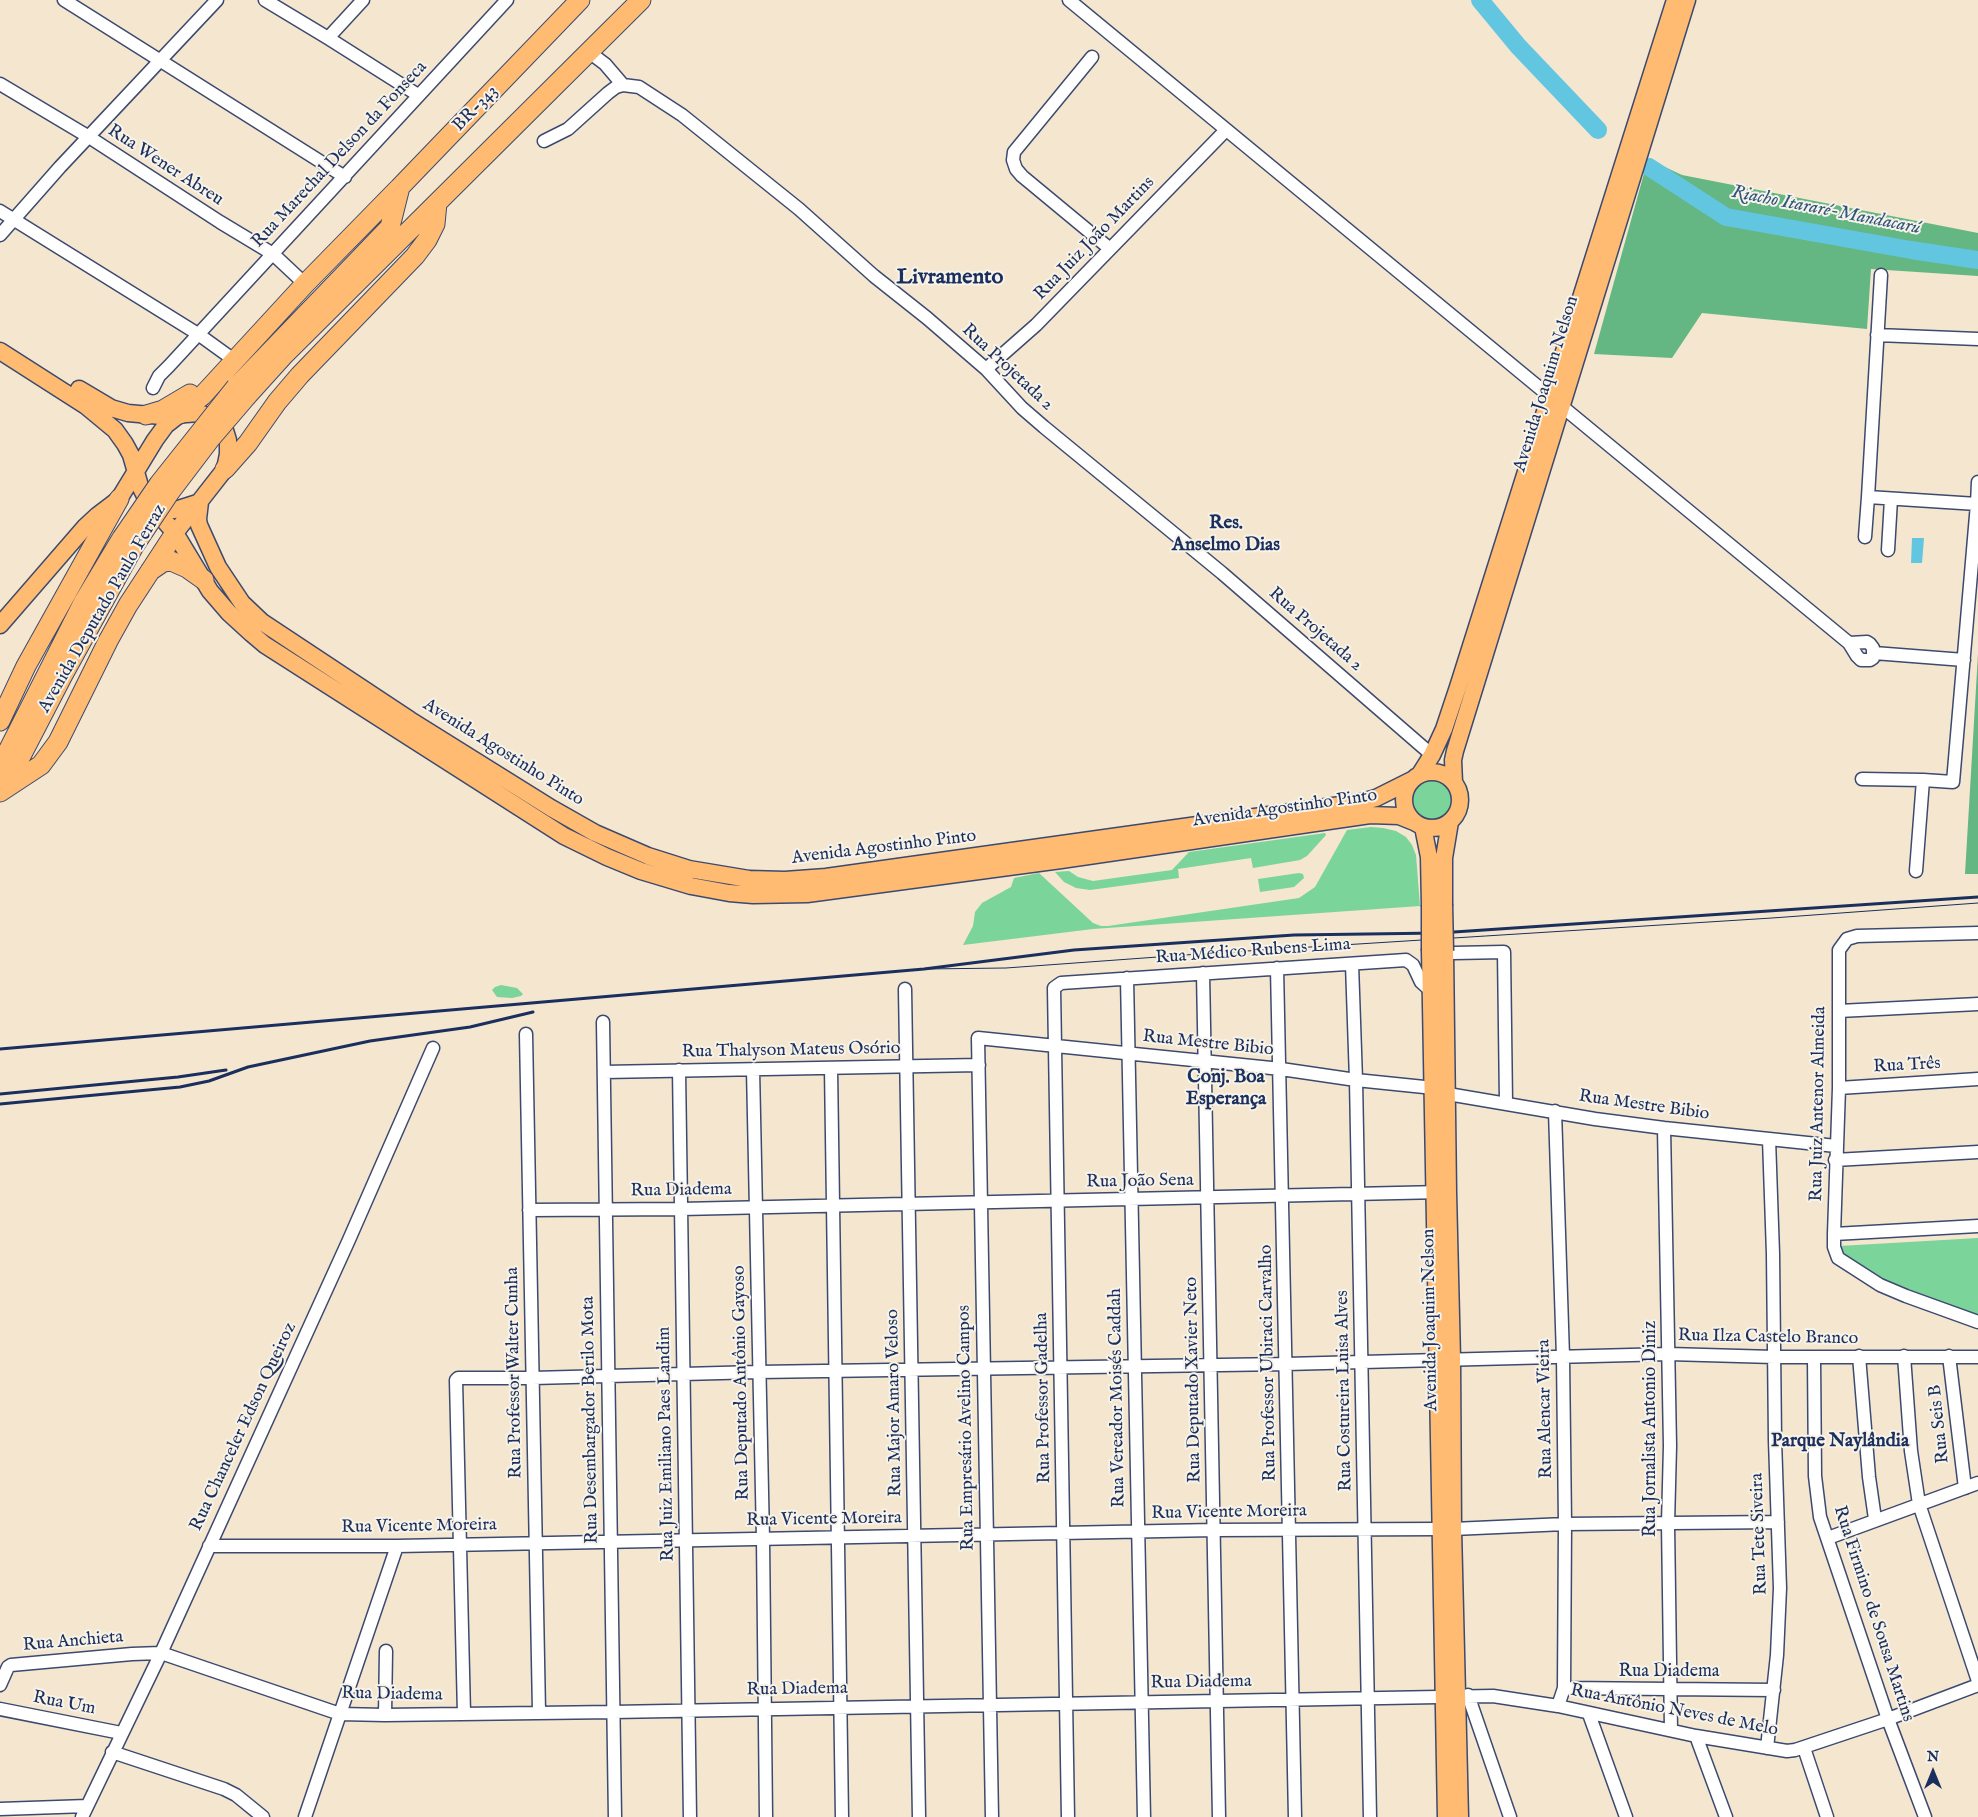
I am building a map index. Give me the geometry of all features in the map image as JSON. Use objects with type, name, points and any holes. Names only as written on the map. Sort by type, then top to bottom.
[{"type":"highway","name":"BR-343","points":[[352,278],[390,227],[400,187],[580,0]]},
{"type":"highway","points":[[352,278],[437,203],[641,0]]},
{"type":"highway","points":[[180,414],[202,396],[305,284],[400,187]]},
{"type":"highway","points":[[225,468],[248,443],[277,402],[300,375],[414,256],[435,224],[437,203]]},
{"type":"highway","name":"Avenida Deputado Paulo Ferraz","points":[[0,786],[20,758],[90,626],[128,542],[158,484],[241,392],[276,344],[352,278]]},
{"type":"highway","points":[[146,415],[163,410],[180,401],[233,362]]},
{"type":"highway","points":[[0,721],[47,628],[119,499]]},
{"type":"highway","points":[[0,792],[41,765],[58,742],[108,641],[149,571],[175,533]]},
{"type":"highway","name":"Avenida Deputado Paulo Ferraz","points":[[0,772],[8,751],[83,603],[128,542]]},
{"type":"highway","points":[[149,571],[156,565],[171,561],[187,568],[204,580]]},
{"type":"main road","name":"Avenida Joaquim Nelson","points":[[1416,777],[1432,755],[1444,729],[1555,401],[1657,76],[1675,0]]},
{"type":"main road","name":"Avenida Joaquim Nelson","points":[[1657,76],[1687,0]]},
{"type":"main road","points":[[0,339],[89,402],[115,430],[126,444],[137,472],[140,486],[148,502],[155,509],[175,510],[200,502]]},
{"type":"main road","points":[[0,351],[89,402],[146,415],[161,416],[199,413],[215,419],[224,427],[228,440],[225,468],[175,533]]},
{"type":"main road","name":"Avenida Joaquim Nelson","points":[[1454,782],[1453,760],[1455,751],[1555,401]]},
{"type":"main road","points":[[0,626],[85,527],[119,499],[155,440],[166,425],[180,414]]},
{"type":"main road","name":"Avenida Agostinho Pinto","points":[[200,502],[199,525],[218,567],[242,603],[262,622],[410,720],[551,808],[595,833],[648,856],[689,869],[749,879],[826,878],[1362,802],[1376,798],[1416,777]]},
{"type":"main road","name":"Avenida Agostinho Pinto","points":[[155,509],[175,533],[204,580],[229,613],[265,645],[564,836],[632,867],[691,886],[752,895],[807,894],[1370,816],[1399,816],[1419,824]]},
{"type":"main road","points":[[1429,772],[1438,772],[1454,782],[1461,798],[1456,816],[1450,822],[1442,827],[1432,828],[1419,824],[1408,815],[1404,806],[1404,797],[1406,788],[1416,777],[1429,772]]},
{"type":"main road","name":"Avenida Joaquim Nelson","points":[[1437,904],[1450,822]]},
{"type":"main road","name":"Avenida Joaquim Nelson","points":[[1419,824],[1429,857],[1443,952],[1441,1192],[1445,1359],[1446,1529],[1456,1696],[1460,1817]]},
{"type":"main road","name":"Avenida Joaquim Nelson","points":[[1441,1091],[1432,991],[1443,952]]},
{"type":"main road","name":"Avenida Joaquim Nelson","points":[[1446,1817],[1456,1696]]},
{"type":"street","points":[[64,0],[345,177]]},
{"type":"street","points":[[0,235],[217,0]]},
{"type":"street","points":[[265,0],[418,95]]},
{"type":"street","points":[[328,38],[363,0]]},
{"type":"street","name":"Rua Marechal Delson da Fonseca","points":[[152,388],[159,376],[507,0]]},
{"type":"street","points":[[1068,0],[1849,643],[1861,660],[1870,660],[1874,653],[1964,660]]},
{"type":"street","points":[[544,141],[568,128],[608,93],[616,87],[624,85],[605,64],[589,52]]},
{"type":"street","points":[[1092,57],[1014,152],[1013,160],[1016,169],[1022,176],[1110,248]]},
{"type":"street","name":"Rua Wener Abreu","points":[[0,84],[89,137],[273,254],[305,284]]},
{"type":"street","name":"Rua Projetada 2","points":[[624,85],[639,87],[682,114],[736,160],[799,209],[874,276],[927,318],[986,369],[1022,408],[1044,427],[1222,573],[1432,755]]},
{"type":"street","name":"Rua Juiz João Martins","points":[[986,369],[1036,325],[1226,130]]},
{"type":"street","points":[[0,211],[198,334],[233,362]]},
{"type":"street","points":[[1865,537],[1881,275]]},
{"type":"street","points":[[1877,335],[1978,339]]},
{"type":"street","points":[[1862,779],[1953,782],[1978,482]]},
{"type":"street","points":[[1868,497],[1977,504]]},
{"type":"street","points":[[1888,550],[1891,499]]},
{"type":"street","points":[[1916,871],[1923,780]]},
{"type":"street","name":"Rua Juiz Antenor Almeida","points":[[1978,932],[1857,936],[1847,939],[1838,950],[1838,1088],[1834,1234],[1834,1247],[1838,1258],[1891,1291],[1978,1322]]},
{"type":"street","points":[[1443,952],[1504,952],[1506,1103]]},
{"type":"street","name":"Rua Médico Rubens Lima","points":[[1062,982],[1406,960],[1413,964],[1421,982],[1432,991]]},
{"type":"street","name":"Rua Costureira Luisa Alves","points":[[1352,964],[1362,1362],[1370,1817]]},
{"type":"street","name":"Rua Professor Ubiraci Carvalho","points":[[1277,968],[1281,1069],[1295,1817]]},
{"type":"street","name":"Rua Deputado Xavier Neto","points":[[1203,973],[1219,1817]]},
{"type":"street","name":"Rua Vereador Moisés Caddah","points":[[1127,978],[1144,1817]]},
{"type":"street","name":"Rua Professor Gadelha","points":[[1062,982],[1057,984],[1054,993],[1054,1045],[1059,1201],[1068,1817]]},
{"type":"street","name":"Rua Major Amaro Veloso","points":[[905,989],[919,1817]]},
{"type":"street","points":[[1838,1011],[1978,1004]]},
{"type":"street","name":"Rua Desembargador Berilo Mota","points":[[603,1022],[615,1817]]},
{"type":"street","name":"Rua Professor Walter Cunha","points":[[526,1034],[539,1712]]},
{"type":"street","name":"Rua Mestre Bibio","points":[[978,1038],[1281,1069],[1441,1091],[1596,1119],[1836,1146]]},
{"type":"street","name":"Rua Empresário Avelino Campos","points":[[978,1038],[992,1817]]},
{"type":"street","name":"Rua Chanceler Edson Queiroz","points":[[85,1811],[121,1733],[161,1654],[208,1546],[348,1242],[433,1048]]},
{"type":"street","name":"Rua Thalyson Mateus Osório","points":[[604,1072],[979,1065]]},
{"type":"street","points":[[831,1068],[842,1817]]},
{"type":"street","name":"Rua Deputado Antônio Gayoso","points":[[753,1069],[763,1539],[766,1817]]},
{"type":"street","name":"Rua Juiz Emiliano Paes Landim","points":[[679,1070],[690,1817]]},
{"type":"street","name":"Rua Três","points":[[1838,1088],[1978,1079]]},
{"type":"street","name":"Rua Alencar Vieira","points":[[1556,1111],[1563,1357],[1565,1524],[1564,1688],[1558,1706]]},
{"type":"street","name":"Rua Jornalista Antonio Diniz","points":[[1664,1128],[1669,1354],[1670,1446],[1668,1524],[1672,1690],[1671,1730]]},
{"type":"street","name":"Rua Tete Siveira","points":[[1767,1748],[1774,1690],[1780,1603],[1769,1139]]},
{"type":"street","points":[[1835,1160],[1978,1152]]},
{"type":"street","name":"Rua João Sena","points":[[833,1204],[981,1203],[1441,1192]]},
{"type":"street","name":"Rua Diadema","points":[[529,1210],[681,1209],[833,1204]]},
{"type":"street","points":[[1834,1234],[1978,1226]]},
{"type":"street","name":"Rua Ilza Castelo Branco","points":[[460,1545],[456,1380],[458,1378],[1286,1364],[1669,1354],[1814,1358],[1978,1356]]},
{"type":"street","points":[[1859,1356],[1870,1476],[1876,1519]]},
{"type":"street","points":[[1904,1356],[1911,1451],[1919,1504],[1978,1681]]},
{"type":"street","name":"Rua Seis B","points":[[1949,1356],[1965,1488]]},
{"type":"street","name":"Rua Firmino de Sousa Martins","points":[[1814,1358],[1815,1476],[1820,1517],[1888,1719],[1925,1817]]},
{"type":"street","points":[[1828,1538],[1978,1483]]},
{"type":"street","name":"Rua Vicente Moreira","points":[[208,1546],[397,1546],[838,1537],[986,1536],[1214,1530],[1446,1529],[1565,1524],[1778,1522]]},
{"type":"street","points":[[460,1545],[464,1714]]},
{"type":"street","points":[[304,1817],[397,1546]]},
{"type":"street","points":[[385,1715],[386,1651]]},
{"type":"street","name":"Rua Anchieta","points":[[0,1685],[11,1665],[132,1654],[161,1654]]},
{"type":"street","name":"Rua Diadema","points":[[161,1654],[340,1714],[613,1712],[1456,1696]]},
{"type":"street","name":"Rua Antônio Neves de Melo","points":[[1456,1696],[1519,1699],[1696,1736],[1787,1752],[1888,1719],[1978,1685]]},
{"type":"street","name":"Rua Diadema","points":[[1564,1688],[1774,1690]]},
{"type":"street","points":[[1456,1696],[1510,1817]]},
{"type":"street","name":"Rua Um","points":[[0,1709],[121,1733]]},
{"type":"street","points":[[1589,1714],[1626,1817]]},
{"type":"street","points":[[1696,1736],[1726,1817]]},
{"type":"street","points":[[1804,1748],[1827,1817]]},
{"type":"street","points":[[112,1752],[224,1790],[243,1800],[263,1817]]},
{"type":"street","points":[[0,1809],[85,1811]]},
{"type":"green space","points":[[1648,159],[1682,175],[1978,233],[1978,276],[1871,269],[1867,329],[1702,313],[1672,358],[1594,354]]},
{"type":"green space","points":[[1978,654],[1978,874],[1965,874]]},
{"type":"green space","points":[[1433,777],[1442,779],[1450,784],[1455,792],[1457,801],[1455,810],[1450,818],[1442,823],[1433,825],[1424,823],[1416,818],[1411,810],[1409,801],[1411,792],[1416,784],[1424,779]]},
{"type":"green space","points":[[1371,827],[1396,831],[1406,837],[1412,845],[1416,855],[1420,906],[1093,929],[963,945],[973,926],[975,912],[982,903],[1011,887],[1014,878],[1039,873],[1093,923],[1108,926],[1299,898],[1315,887],[1347,830]]},
{"type":"green space","points":[[1325,833],[1326,835],[1307,856],[1300,860],[1253,868],[1251,858],[1178,869],[1179,878],[1090,890],[1076,888],[1064,882],[1055,872],[1069,871],[1078,877],[1093,881],[1172,870],[1189,852]]},
{"type":"green space","points":[[1303,874],[1304,878],[1294,887],[1260,892],[1258,879]]},
{"type":"green space","points":[[501,985],[517,988],[523,994],[512,998],[497,997],[492,990]]},
{"type":"green space","points":[[1978,1238],[1978,1317],[1895,1286],[1846,1256],[1839,1246]]},
{"type":"water","points":[[1912,538],[1924,538],[1922,563],[1911,563]]},
{"type":"waterway","name":"Riacho Itararé-Mandacarú","points":[[1480,0],[1518,46],[1598,130]]},
{"type":"waterway","name":"Riacho Itararé-Mandacarú","points":[[1649,167],[1726,217],[1978,260]]},
{"type":"tram line","points":[[924,969],[1006,968],[1978,903]]},
{"type":"railway","points":[[0,1049],[924,969],[1074,950],[1294,935],[1439,933],[1978,897]]},
{"type":"railway","points":[[0,1104],[180,1087],[209,1081],[248,1067],[370,1041],[470,1027],[533,1012]]},
{"type":"railway","points":[[0,1094],[178,1077],[226,1070]]},
{"type":"district","name":"Livramento","points":[[950,278]]},
{"type":"district","name":"Res. Anselmo Dias","points":[[1226,535]]},
{"type":"district","name":"Conj. Boa Esperança","points":[[1226,1089]]},
{"type":"district","name":"Parque Naylândia","points":[[1840,1442]]}]
